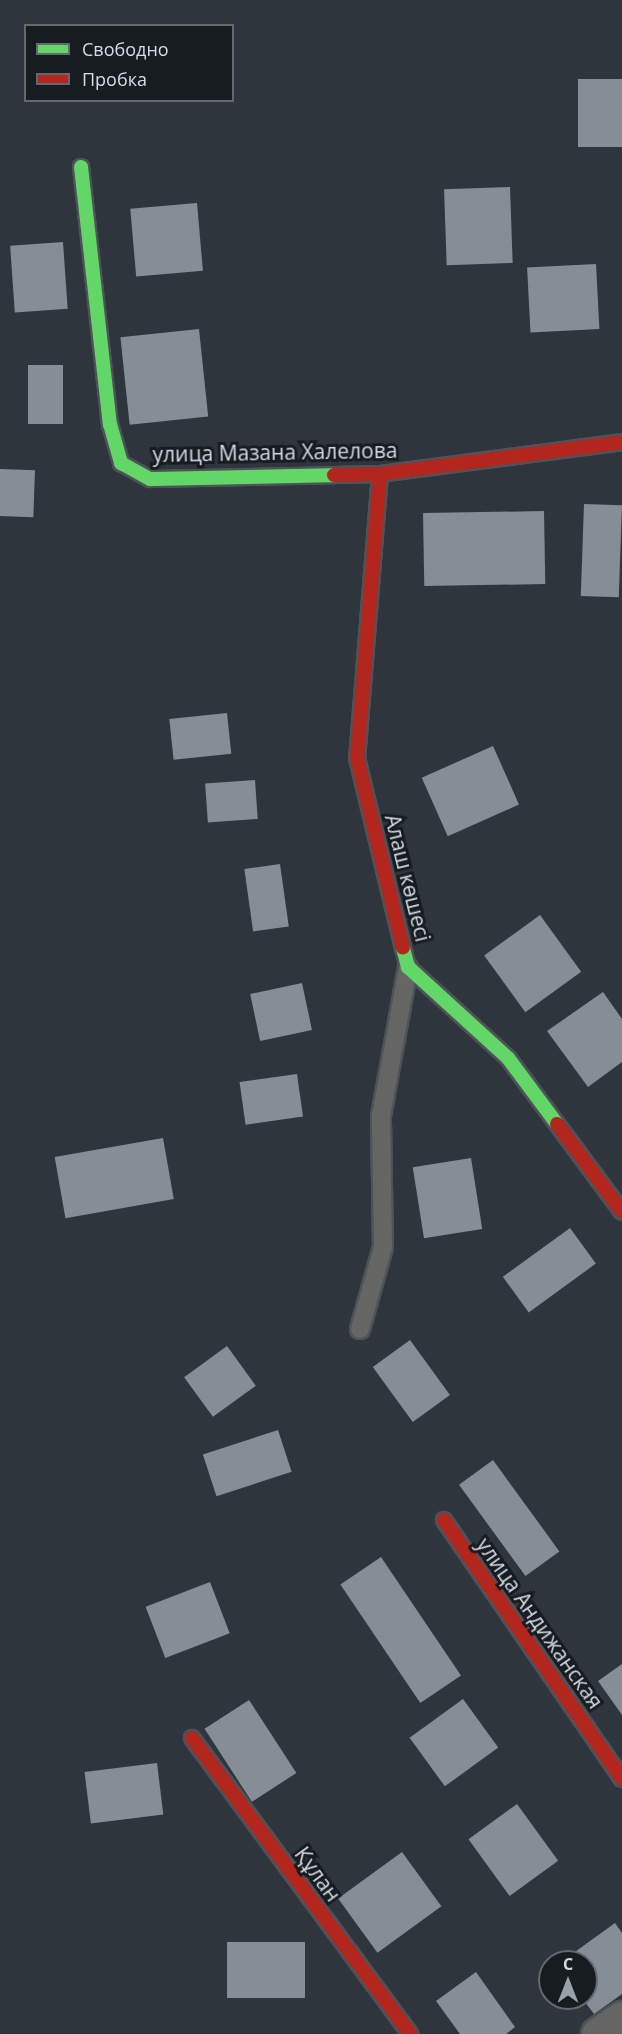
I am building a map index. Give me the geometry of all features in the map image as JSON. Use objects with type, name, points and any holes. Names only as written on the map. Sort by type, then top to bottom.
[{"type":"street","name":"улица Мазана Халелова","points":[[81,167],[110,424],[121,462],[150,479],[380,474],[622,442]]},
{"type":"street","name":"Алаш көшесі","points":[[380,474],[357,758],[408,967],[508,1058],[622,1212]]},
{"type":"street","name":"улица Андижанская","points":[[444,1520],[622,1779]]},
{"type":"street","name":"Құлан","points":[[192,1738],[410,2034]]},
{"type":"street","points":[[598,2034],[622,2018]]},
{"type":"lane","points":[[360,1329],[382,1247],[381,1116],[408,967]]},
{"type":"building","points":[[578,79],[622,79],[622,147],[578,147]]},
{"type":"building","points":[[510,187],[513,263],[447,265],[444,189]]},
{"type":"building","points":[[197,203],[203,271],[136,277],[130,209]]},
{"type":"building","points":[[63,242],[68,309],[15,313],[10,246]]},
{"type":"building","points":[[596,264],[599,329],[530,333],[527,268]]},
{"type":"building","points":[[199,329],[208,417],[130,425],[120,337]]},
{"type":"building","points":[[28,365],[63,365],[63,424],[28,424]]},
{"type":"building","points":[[0,469],[35,470],[33,517],[0,516]]},
{"type":"building","points":[[584,504],[622,505],[619,597],[581,596]]},
{"type":"building","points":[[544,511],[545,584],[424,586],[423,513]]},
{"type":"building","points":[[227,713],[231,754],[174,760],[169,719]]},
{"type":"building","points":[[493,746],[519,804],[448,836],[422,778]]},
{"type":"building","points":[[255,780],[258,819],[208,822],[205,783]]},
{"type":"building","points":[[280,864],[289,926],[253,931],[244,869]]},
{"type":"building","points":[[540,915],[581,972],[525,1012],[484,956]]},
{"type":"building","points":[[302,983],[312,1030],[260,1041],[250,994]]},
{"type":"building","points":[[603,992],[622,1019],[622,1062],[588,1087],[547,1031]]},
{"type":"building","points":[[297,1074],[303,1117],[246,1125],[240,1082]]},
{"type":"building","points":[[163,1138],[174,1199],[65,1218],[55,1157]]},
{"type":"building","points":[[471,1158],[482,1229],[424,1238],[413,1167]]},
{"type":"building","points":[[570,1228],[596,1264],[529,1312],[503,1277]]},
{"type":"building","points":[[410,1340],[450,1395],[413,1422],[373,1367]]},
{"type":"building","points":[[227,1346],[256,1386],[213,1417],[184,1377]]},
{"type":"building","points":[[278,1430],[292,1472],[216,1496],[203,1454]]},
{"type":"building","points":[[493,1460],[559,1551],[525,1576],[459,1485]]},
{"type":"building","points":[[381,1557],[461,1676],[420,1703],[340,1584]]},
{"type":"building","points":[[210,1582],[230,1633],[165,1658],[146,1607]]},
{"type":"building","points":[[622,1664],[622,1715],[598,1681]]},
{"type":"building","points":[[463,1699],[498,1748],[445,1786],[410,1738]]},
{"type":"building","points":[[249,1700],[296,1773],[252,1802],[205,1729]]},
{"type":"building","points":[[157,1763],[163,1815],[91,1824],[85,1772]]},
{"type":"building","points":[[517,1804],[558,1861],[510,1896],[468,1839]]},
{"type":"building","points":[[402,1852],[441,1906],[377,1953],[338,1898]]},
{"type":"building","points":[[615,1923],[622,1933],[622,1994],[594,2014],[591,2010],[598,2010],[598,1950],[578,1950]]},
{"type":"building","points":[[227,1942],[305,1942],[305,1998],[227,1998]]},
{"type":"building","points":[[476,1972],[515,2027],[506,2034],[460,2034],[436,2001]]},
{"type":"traffic: fast","points":[[81,167],[110,424],[121,463],[150,479],[334,475]]},
{"type":"traffic: fast","points":[[403,948],[408,967],[508,1058],[557,1124]]},
{"type":"traffic: jam","points":[[334,475],[380,474],[622,442]]},
{"type":"traffic: jam","points":[[380,474],[357,758],[403,948]]},
{"type":"traffic: jam","points":[[557,1124],[622,1212]]},
{"type":"traffic: jam","points":[[444,1520],[622,1779]]},
{"type":"traffic: jam","points":[[192,1738],[410,2034]]}]
